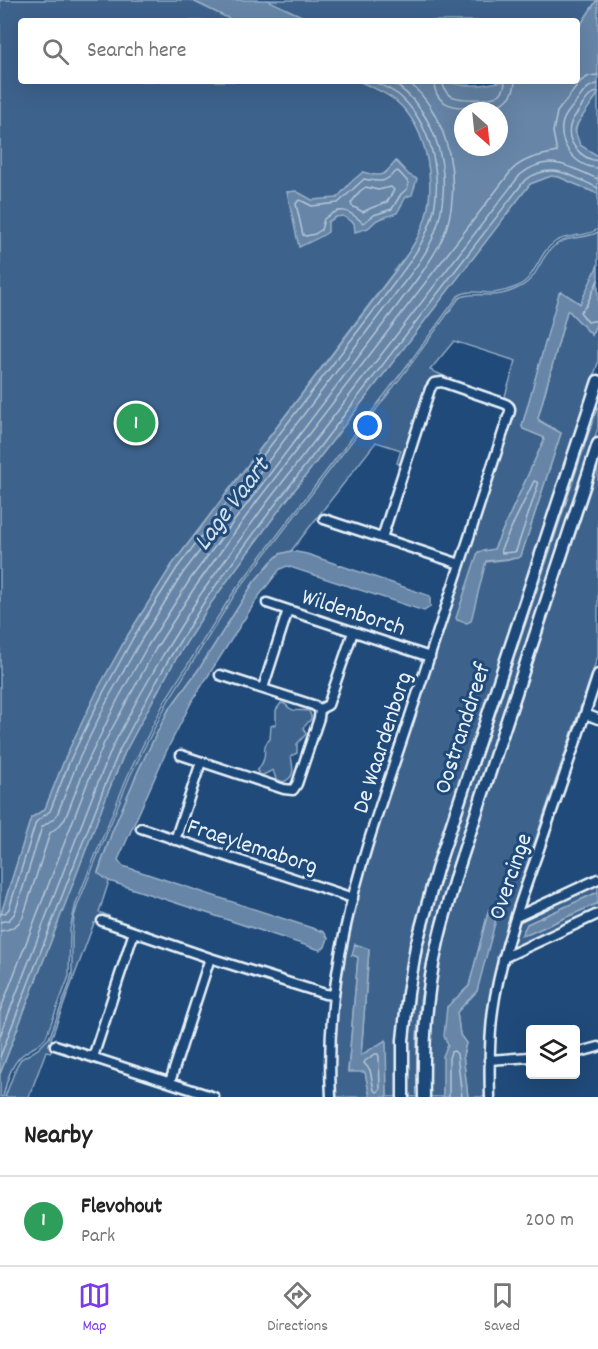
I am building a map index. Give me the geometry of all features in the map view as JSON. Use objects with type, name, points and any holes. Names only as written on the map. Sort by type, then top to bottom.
[{"type":"main road","name":"Oostranddreef","points":[[403,1097],[403,1040],[416,946],[437,869],[598,381]]},
{"type":"main road","name":"Oostranddreef","points":[[424,1097],[423,1036],[436,947],[456,875],[598,444]]},
{"type":"street","name":"De Waardenborg","points":[[331,1097],[330,1049],[334,995],[340,953],[353,898],[510,407],[442,382],[434,382],[382,538]]},
{"type":"street","points":[[324,519],[460,564]]},
{"type":"street","name":"Wildenborch","points":[[267,603],[430,657]]},
{"type":"street","points":[[262,688],[288,610]]},
{"type":"street","points":[[320,709],[328,705],[353,632]]},
{"type":"street","name":"Overcinge","points":[[490,1097],[489,1060],[495,998],[503,958],[598,674]]},
{"type":"street","points":[[220,675],[320,709]]},
{"type":"street","points":[[180,755],[293,790],[319,718],[320,709]]},
{"type":"street","points":[[585,714],[598,719]]},
{"type":"street","points":[[175,840],[201,762]]},
{"type":"street","name":"Fraeylemaborg","points":[[141,828],[353,898]]},
{"type":"street","points":[[516,917],[598,879]]},
{"type":"street","points":[[503,958],[598,914]]},
{"type":"street","points":[[102,921],[210,958],[320,993],[334,995]]},
{"type":"street","points":[[93,1057],[134,932]]},
{"type":"street","points":[[170,1082],[210,958]]},
{"type":"street","points":[[55,1045],[214,1097]]},
{"type":"street","points":[[580,1052],[598,1047]]},
{"type":"street","points":[[489,1060],[526,1057]]},
{"type":"shaded area","points":[[0,0],[191,0],[228,18],[18,18],[18,84],[366,84],[396,101],[417,127],[428,160],[430,178],[427,212],[423,227],[409,252],[172,565],[128,635],[98,689],[66,756],[45,809],[31,818],[0,917]]},
{"type":"shaded area","points":[[267,0],[597,0],[580,26],[580,18],[306,18]]},
{"type":"shaded area","points":[[598,94],[598,156],[581,146],[576,133],[580,119]]},
{"type":"shaded area","points":[[551,176],[559,177],[598,194],[598,229],[588,234],[565,237],[555,242],[544,253],[528,278],[516,287],[494,293],[471,292],[458,296],[233,593],[166,699],[128,775],[76,903],[70,929],[69,976],[46,1037],[17,1061],[9,1076],[3,1097],[0,1097],[0,1074],[108,792],[125,752],[174,662],[211,603],[276,514],[530,184]]},
{"type":"shaded area","points":[[598,232],[598,265],[581,304],[560,292],[522,426],[523,429],[543,437],[544,440],[494,549],[485,562],[521,556],[561,433],[538,418],[567,311],[592,335],[598,318],[598,363],[434,862],[412,945],[399,1097],[387,1097],[385,1041],[361,1056],[369,950],[352,955],[358,957],[348,1071],[365,1071],[370,1097],[334,1097],[335,1027],[338,991],[354,904],[515,409],[514,403],[504,399],[516,361],[454,341],[430,370],[444,376],[443,379],[436,377],[429,381],[402,465],[397,463],[401,450],[376,442],[291,551],[280,554],[254,582],[201,666],[168,711],[139,769],[98,872],[109,881],[99,912],[109,916],[108,919],[100,925],[94,923],[51,1039],[56,1041],[51,1052],[46,1051],[29,1097],[5,1097],[21,1059],[38,1049],[49,1038],[72,974],[72,936],[78,904],[130,776],[168,701],[235,594],[459,298],[471,295],[497,295],[514,290],[529,281],[554,246],[564,240]]},
{"type":"shaded area","points":[[598,405],[598,428],[437,918],[420,1007],[417,1037],[418,1097],[409,1097],[409,1049],[413,1002],[432,909],[460,818]]},
{"type":"shaded area","points":[[598,466],[598,656],[520,885],[502,945],[493,993],[487,1097],[468,1097],[463,1055],[466,1044],[460,1035],[457,1012],[477,991],[489,909],[469,986],[447,1007],[448,1045],[443,1097],[428,1097],[428,1031],[439,954],[455,899]]},
{"type":"shaded area","points":[[281,703],[293,710],[309,711],[311,716],[303,728],[306,734],[297,744],[297,753],[291,756],[292,775],[283,782],[276,779],[273,770],[263,775],[257,771],[263,761],[265,746],[270,739],[271,726],[276,724],[276,710]]},
{"type":"shaded area","points":[[598,882],[598,892],[527,924],[529,934],[598,903],[598,911],[517,948],[512,948],[521,918]]},
{"type":"water","points":[[191,0],[267,0],[306,18],[228,18]]},
{"type":"water","name":"Lage Vaart","points":[[598,0],[598,94],[577,124],[575,131],[580,145],[598,156],[598,194],[559,177],[551,176],[530,184],[276,514],[211,603],[174,662],[125,752],[0,1074],[0,917],[31,818],[45,809],[66,756],[98,689],[128,635],[172,565],[397,270],[422,228],[427,212],[430,178],[423,143],[407,113],[396,101],[366,84],[580,84],[580,26]]},
{"type":"water","points":[[396,161],[409,175],[417,179],[412,195],[406,197],[397,213],[377,220],[368,228],[355,232],[354,223],[343,216],[336,217],[328,222],[328,232],[299,247],[287,192],[296,191],[312,200],[337,198],[363,172],[374,175],[382,174]]},
{"type":"water","points":[[598,265],[598,318],[592,335],[567,311],[538,418],[539,421],[561,433],[521,556],[486,561],[471,621],[467,623],[457,620],[478,552],[494,549],[544,440],[543,437],[523,429],[522,426],[559,293],[562,292],[580,304]]},
{"type":"water","points":[[291,551],[307,554],[430,596],[430,607],[424,611],[287,566],[280,569],[259,596],[192,701],[167,750],[118,860],[123,866],[324,932],[328,938],[325,947],[320,950],[109,881],[98,873],[112,832],[139,769],[168,711],[201,666],[254,582],[280,554]]},
{"type":"water","points":[[598,892],[598,903],[521,936],[527,924]]},
{"type":"water","points":[[489,909],[498,912],[477,991],[457,1012],[460,1035],[466,1043],[463,1055],[468,1097],[443,1097],[443,1056],[448,1045],[444,1036],[447,1007],[469,986]]},
{"type":"water","points":[[355,944],[369,949],[361,1055],[386,1040],[387,1097],[370,1097],[365,1072],[348,1072],[358,957],[352,955]]},
{"type":"place","name":"Flevohout","points":[[136,423]]}]
